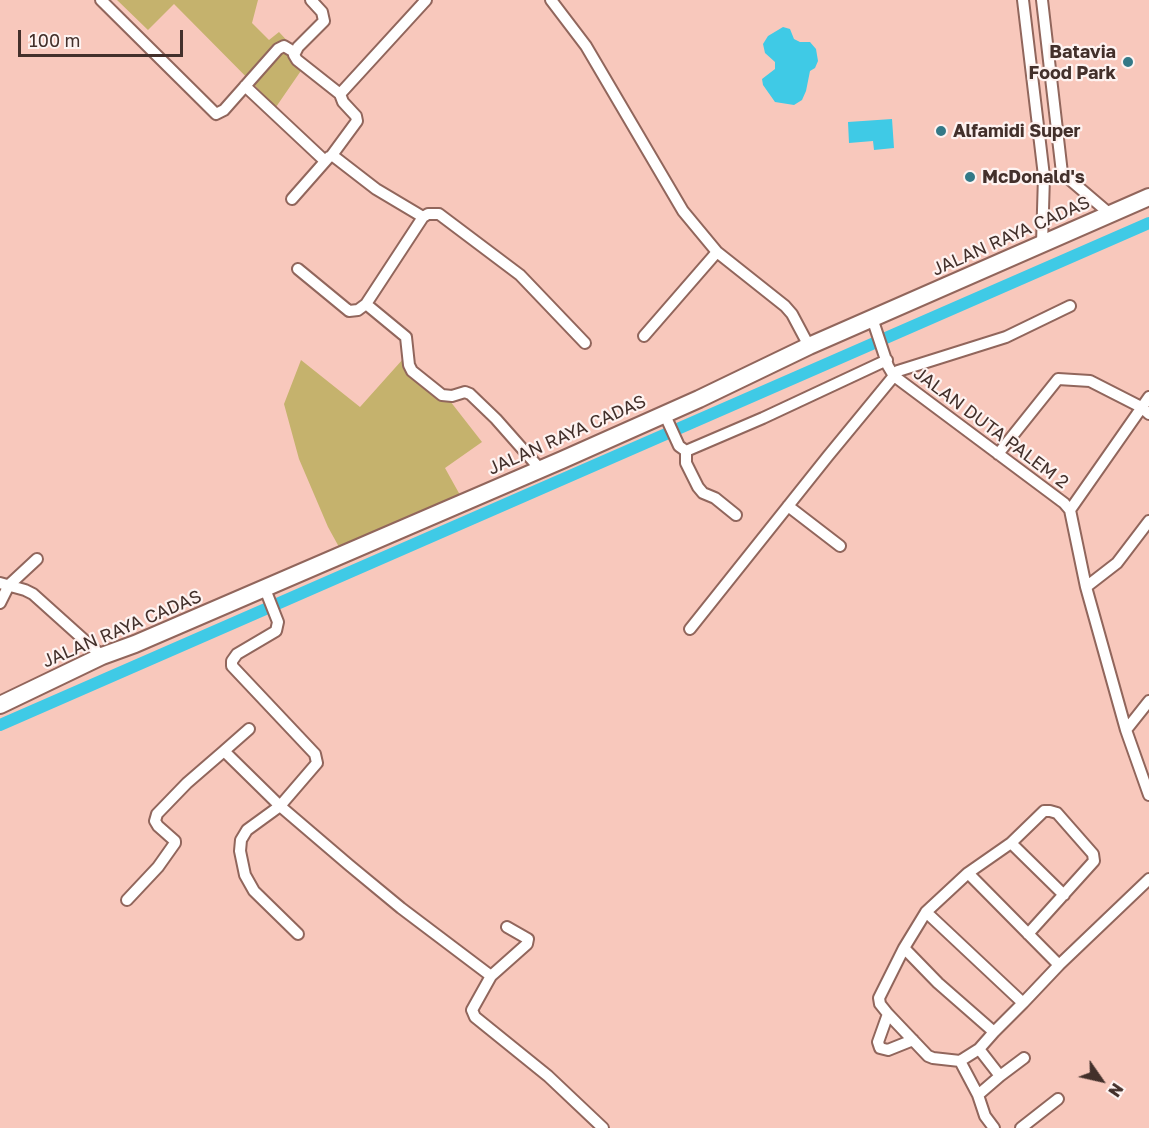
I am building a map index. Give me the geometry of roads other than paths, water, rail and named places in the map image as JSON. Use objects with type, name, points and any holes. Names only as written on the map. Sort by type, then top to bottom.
[{"type":"street","points":[[101,0],[216,114],[224,110],[278,49],[284,46],[294,52],[297,60],[340,94],[343,102],[356,116],[357,121],[292,199]]},
{"type":"street","points":[[294,52],[324,21],[322,12],[311,0]]},
{"type":"street","points":[[340,94],[426,0]]},
{"type":"street","points":[[551,0],[586,46],[683,211],[717,252],[785,306],[792,314],[809,346]]},
{"type":"street","points":[[1023,0],[1044,176],[1042,244]]},
{"type":"street","points":[[1042,0],[1062,173],[1110,214]]},
{"type":"street","points":[[245,87],[328,158],[423,217]]},
{"type":"street","points":[[1044,176],[1062,173]]},
{"type":"street","name":"JALAN RAYA CADAS","points":[[0,705],[102,656],[266,592],[666,417],[809,346],[873,322],[1149,197]]},
{"type":"street","points":[[298,269],[333,300],[355,311],[366,304],[423,217],[432,213],[444,216],[520,275],[585,344]]},
{"type":"street","points":[[644,336],[717,252]]},
{"type":"street","points":[[366,304],[406,337],[412,371],[442,395],[452,396],[465,392],[470,394],[496,419],[541,470]]},
{"type":"street","points":[[690,630],[898,372],[1006,337],[1070,306]]},
{"type":"street","name":"JALAN DUTA PALEM 2","points":[[873,322],[894,376],[1064,503],[1070,510],[1086,587],[1126,730],[1149,795]]},
{"type":"street","points":[[682,449],[763,418],[887,360]]},
{"type":"street","points":[[998,454],[1058,379],[1090,381],[1145,410]]},
{"type":"street","points":[[1070,510],[1145,410],[1149,397]]},
{"type":"street","points":[[666,417],[698,487],[703,493],[715,498],[736,515]]},
{"type":"street","points":[[788,506],[840,546]]},
{"type":"street","points":[[1086,587],[1117,563],[1149,521]]},
{"type":"street","points":[[0,603],[5,584],[37,560]]},
{"type":"street","points":[[5,584],[33,594],[102,656]]},
{"type":"street","points":[[266,592],[278,622],[276,631],[237,654],[232,666],[317,758],[314,768],[280,806],[247,830],[241,840],[240,851],[245,875],[254,891],[298,934]]},
{"type":"street","points":[[1126,730],[1149,701]]},
{"type":"street","points":[[127,900],[158,867],[175,843],[155,821],[157,814],[187,783],[249,729]]},
{"type":"street","points":[[224,751],[280,806],[401,908],[491,976]]},
{"type":"street","points":[[1028,934],[1091,866],[1094,856],[1057,813],[1050,810],[1044,811],[1011,843],[968,873],[927,912],[904,948],[879,998],[880,1004],[928,1056],[960,1061],[979,1049],[1059,965],[1149,879]]},
{"type":"street","points":[[1011,843],[1064,895]]},
{"type":"street","points":[[968,873],[1059,965]]},
{"type":"street","points":[[927,912],[1023,1003]]},
{"type":"street","points":[[507,927],[528,939],[527,944],[491,976],[472,1010],[475,1017],[548,1076],[603,1128]]},
{"type":"street","points":[[904,948],[938,983],[994,1032]]},
{"type":"street","points":[[888,1014],[878,1042],[880,1048],[888,1050],[913,1040]]},
{"type":"street","points":[[979,1049],[1000,1076]]},
{"type":"street","points":[[978,1095],[1024,1058]]},
{"type":"street","points":[[960,1061],[978,1095],[985,1116],[994,1128]]},
{"type":"street","points":[[1021,1128],[1058,1100]]},
{"type":"water","points":[[783,27],[790,29],[794,39],[800,42],[810,42],[816,49],[818,61],[815,68],[810,71],[802,100],[794,105],[775,102],[763,85],[762,79],[775,69],[775,62],[765,53],[763,44],[768,36]]},
{"type":"water","points":[[892,119],[894,148],[874,150],[873,141],[849,143],[848,122]]},
{"type":"waterway","points":[[0,725],[1149,223]]},
{"type":"place","name":"Batavia Food Park","points":[[1128,62]]},
{"type":"place","name":"Alfamidi Super","points":[[941,131]]},
{"type":"place","name":"McDonald's","points":[[970,177]]}]
